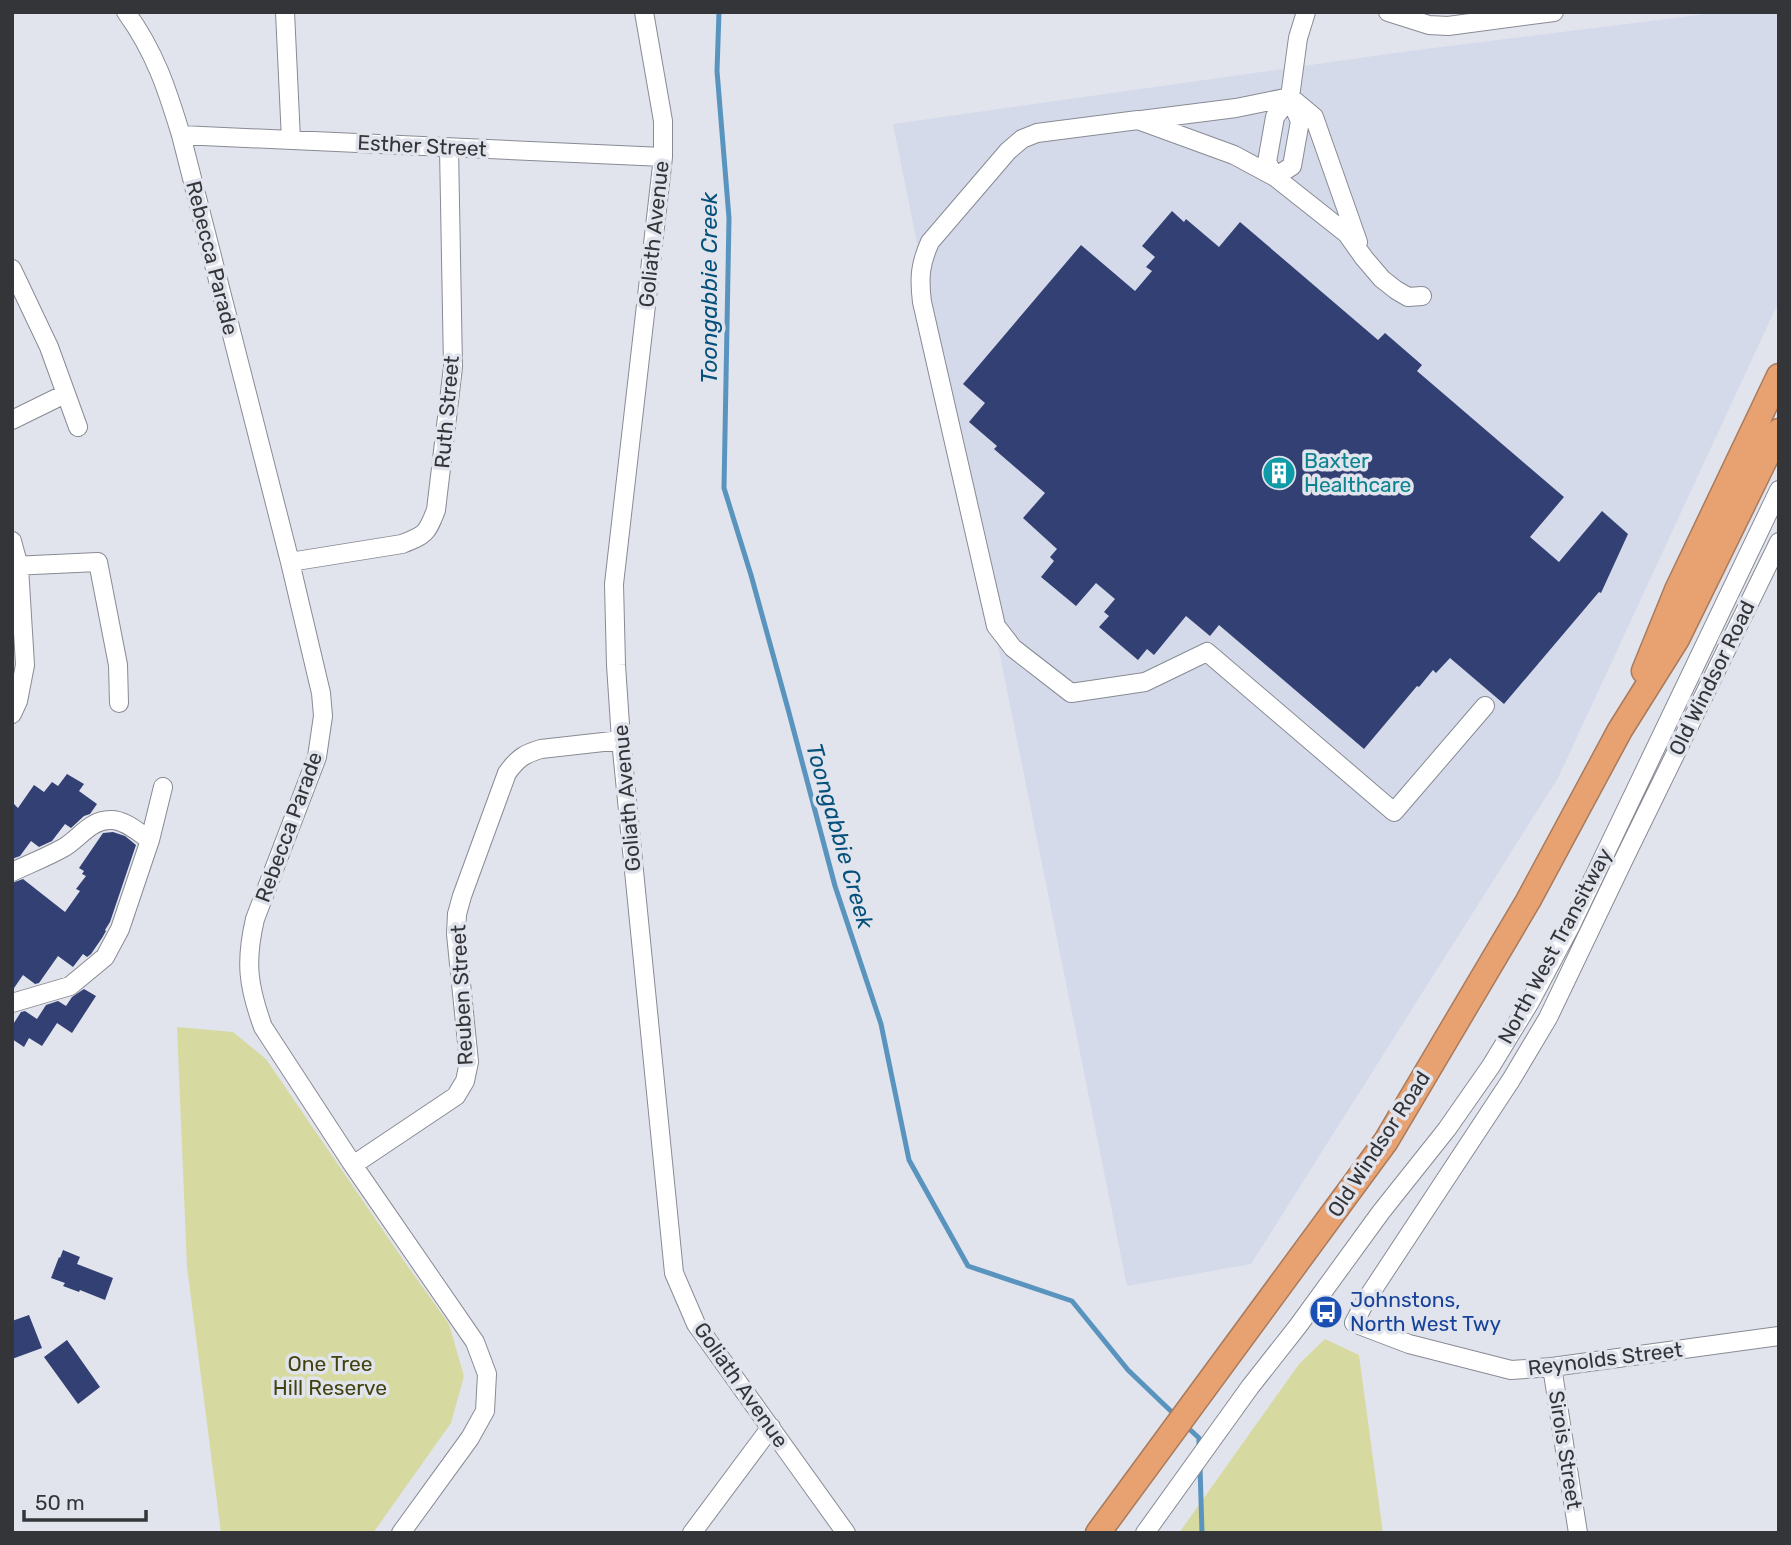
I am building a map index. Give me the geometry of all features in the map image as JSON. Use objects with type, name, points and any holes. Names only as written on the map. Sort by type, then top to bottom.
[{"type":"highway","name":"Old Windsor Road","points":[[1620,730],[1677,590],[1779,376]]},
{"type":"highway","name":"Old Windsor Road","points":[[1100,1531],[1386,1141],[1528,901],[1620,730],[1677,639],[1779,431]]},
{"type":"street","name":"Rebecca Parade","points":[[126,12],[155,59],[181,135],[321,693],[323,716],[317,757],[256,919],[249,945],[248,966],[256,1007],[263,1027],[475,1342],[487,1374],[485,1411],[470,1438],[401,1533]]},
{"type":"street","points":[[285,12],[291,140]]},
{"type":"street","name":"Goliath Avenue","points":[[644,12],[663,121],[663,157],[614,583],[621,740],[674,1273],[696,1324],[846,1533]]},
{"type":"street","points":[[1275,177],[1267,162],[1275,117],[1290,97],[1298,38],[1306,12]]},
{"type":"street","points":[[1388,12],[1429,24],[1448,26],[1555,12]]},
{"type":"street","points":[[1290,97],[1236,108],[1037,133],[1022,139],[1008,151],[930,242],[922,259],[919,281],[922,302],[996,626],[1013,648],[1071,692],[1146,682],[1207,652],[1394,812],[1485,706]]},
{"type":"street","points":[[1275,177],[1292,166],[1300,121],[1290,97]]},
{"type":"street","points":[[1290,97],[1314,117],[1364,258]]},
{"type":"street","points":[[1138,120],[1234,155],[1275,177],[1347,234],[1381,279],[1408,297],[1422,296]]},
{"type":"street","name":"Esther Street","points":[[181,135],[663,157]]},
{"type":"street","name":"Ruth Street","points":[[290,562],[402,544],[417,539],[429,529],[436,510],[453,367],[449,148]]},
{"type":"street","points":[[12,269],[49,347],[78,427]]},
{"type":"street","points":[[12,420],[65,394]]},
{"type":"street","name":"North West Transitway","points":[[1144,1533],[1381,1212],[1447,1129],[1491,1066],[1530,1002],[1570,927],[1779,491]]},
{"type":"street","points":[[12,541],[25,665],[18,701],[12,714]]},
{"type":"street","name":"Old Windsor Road","points":[[1353,1323],[1511,1080],[1548,1018],[1779,542]]},
{"type":"street","points":[[15,566],[98,562],[118,665],[119,703]]},
{"type":"street","name":"Reuben Street","points":[[354,1165],[456,1096],[465,1081],[469,1062],[456,934],[457,914],[507,773],[517,759],[530,752],[621,740]]},
{"type":"street","points":[[12,1003],[70,986],[105,957],[120,929],[150,840],[163,786]]},
{"type":"street","points":[[12,872],[61,849],[101,821],[119,821],[150,840]]},
{"type":"street","name":"Reynolds Street","points":[[1353,1323],[1409,1344],[1511,1370],[1552,1367],[1779,1336]]},
{"type":"street","name":"Sirois Street","points":[[1552,1367],[1578,1533]]},
{"type":"street","points":[[692,1533],[771,1426]]},
{"type":"shaded area","points":[[1723,12],[1779,12],[1779,301],[1558,778],[1251,1264],[1127,1286],[893,124],[1409,51]]},
{"type":"green space","name":"One Tree Hill Reserve","points":[[177,1027],[233,1032],[266,1059],[449,1324],[464,1376],[451,1423],[373,1533],[221,1533],[187,1267]]},
{"type":"green space","points":[[1325,1339],[1359,1355],[1383,1533],[1179,1533],[1299,1364]]},
{"type":"building","name":"Baxter Healthcare","points":[[1172,211],[1184,222],[1186,219],[1219,247],[1240,222],[1378,340],[1385,333],[1422,365],[1417,371],[1564,497],[1530,537],[1559,562],[1602,511],[1628,534],[1601,593],[1599,592],[1504,704],[1450,658],[1436,673],[1433,670],[1419,687],[1417,686],[1364,749],[1219,625],[1210,636],[1186,616],[1154,655],[1147,649],[1138,660],[1099,627],[1109,616],[1104,612],[1115,599],[1096,583],[1076,606],[1041,577],[1054,561],[1050,557],[1057,549],[1023,518],[1045,493],[994,449],[997,446],[969,422],[985,403],[963,384],[1081,245],[1135,291],[1152,271],[1146,267],[1155,257],[1142,246]]},
{"type":"building","points":[[67,774],[84,784],[79,791],[97,804],[90,814],[71,828],[65,824],[52,841],[39,847],[31,841],[20,856],[12,859],[12,802],[18,808],[34,785],[44,792],[52,782],[58,786]]},
{"type":"building","points":[[113,832],[125,836],[136,845],[102,938],[91,954],[87,957],[83,954],[73,967],[58,956],[39,983],[35,984],[23,975],[12,991],[12,883],[23,879],[65,912],[80,891],[76,889],[86,876],[79,868],[103,833]]},
{"type":"building","points":[[84,989],[96,996],[72,1033],[57,1023],[42,1046],[29,1038],[24,1047],[12,1039],[12,1026],[21,1012],[25,1011],[37,1019],[46,1005],[58,1001],[66,1006],[72,997]]},
{"type":"building","points":[[63,1250],[80,1257],[77,1264],[113,1278],[105,1300],[63,1286],[65,1283],[51,1278]]},
{"type":"building","points":[[29,1315],[42,1348],[12,1359],[12,1321]]},
{"type":"building","points":[[67,1340],[100,1387],[78,1404],[44,1357]]},
{"type":"waterway","name":"Toongabbie Creek","points":[[719,12],[717,71],[729,218],[724,488],[751,575],[835,886],[881,1024],[909,1160],[968,1266],[1072,1301],[1128,1370],[1177,1417]]},
{"type":"waterway","name":"Toongabbie Creek","points":[[1186,1426],[1199,1438],[1199,1449]]},
{"type":"waterway","name":"Toongabbie Creek","points":[[1200,1466],[1202,1533]]},
{"type":"place","name":"Baxter Healthcare","points":[[1279,473]]},
{"type":"place","name":"Johnstons, North West Twy","points":[[1326,1312]]}]
